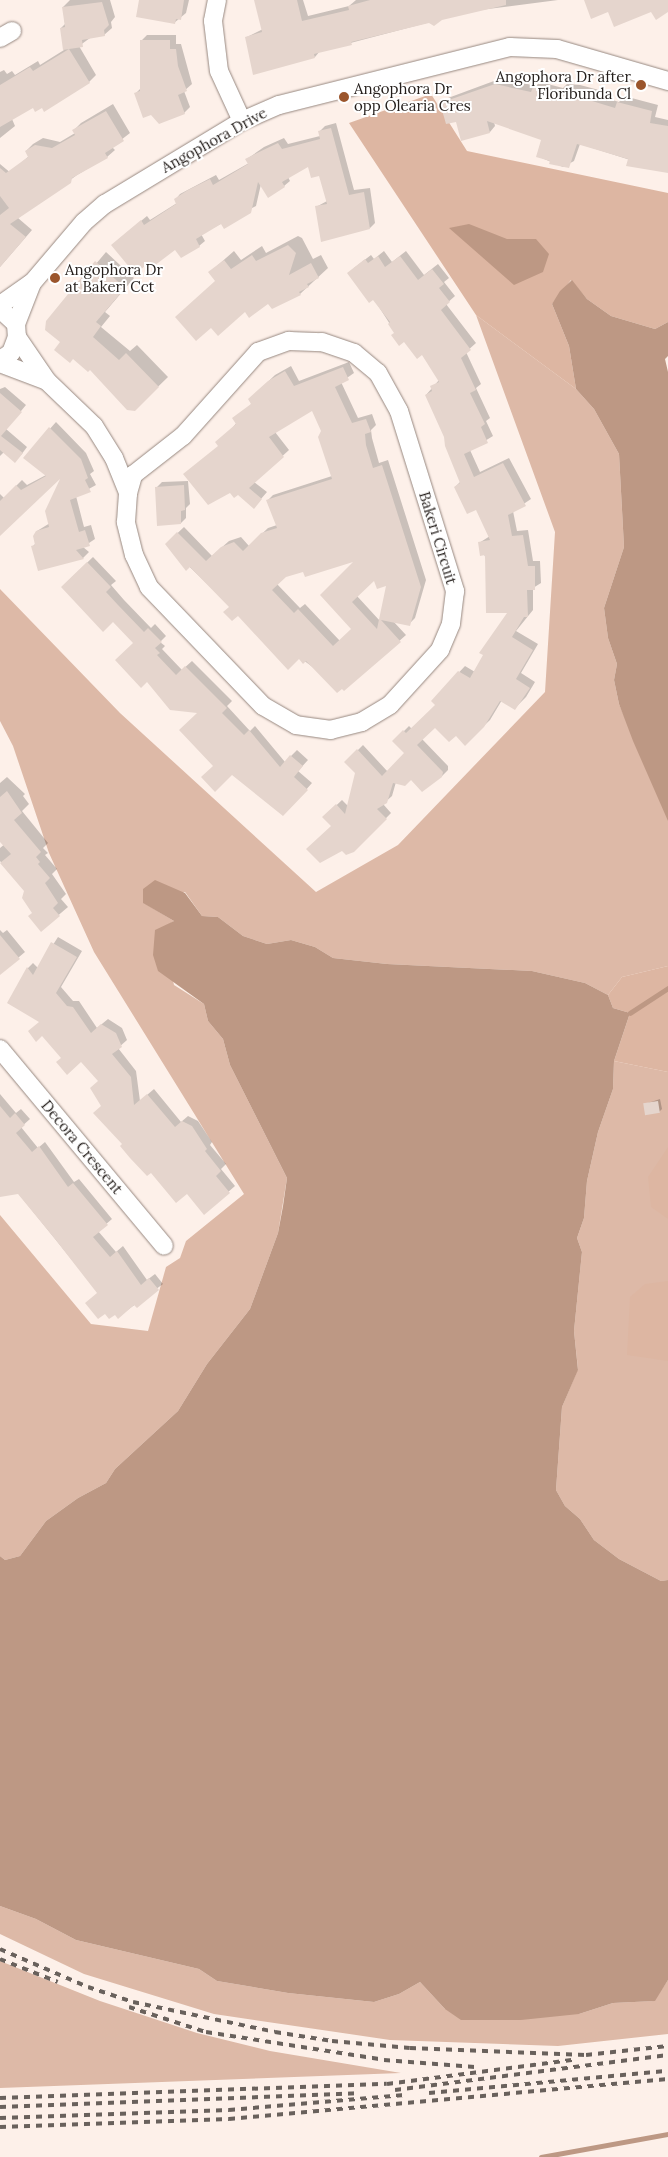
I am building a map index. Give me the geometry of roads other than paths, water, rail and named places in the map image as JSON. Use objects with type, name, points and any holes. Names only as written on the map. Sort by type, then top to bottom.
[{"type":"street","points":[[217,0],[213,21],[219,71],[242,121]]},
{"type":"street","name":"Angophora Drive","points":[[0,305],[32,283],[84,222],[105,204],[242,121],[279,105],[510,47],[557,49],[668,80]]},
{"type":"street","name":"Angophora Drive","points":[[0,361],[11,353],[16,331],[32,283]]},
{"type":"street","name":"Bakeri Circuit","points":[[0,309],[47,381],[94,426],[114,458],[128,492],[126,522],[134,555],[149,587],[263,706],[296,724],[331,730],[362,722],[390,705],[440,650],[451,624],[455,591],[399,411],[378,373],[354,353],[322,342],[289,341],[258,352],[183,436],[133,476],[128,492]]},
{"type":"street","name":"Bakeri Circuit","points":[[0,361],[47,381]]},
{"type":"street","name":"Decora Crescent","points":[[0,1049],[164,1246]]},
{"type":"waterway","points":[[630,1013],[668,988]]},
{"type":"waterway","points":[[541,2157],[668,2134]]},
{"type":"railway","points":[[0,1949],[88,1987],[133,2002],[275,2032],[332,2041],[410,2048],[586,2055],[668,2046]]},
{"type":"railway","points":[[0,1959],[58,1982]]},
{"type":"railway","points":[[129,2007],[206,2032],[384,2060],[475,2067]]},
{"type":"railway","points":[[395,2090],[668,2055]]},
{"type":"railway","points":[[0,2098],[387,2084],[573,2060]]},
{"type":"railway","points":[[429,2093],[668,2071]]},
{"type":"railway","points":[[0,2127],[229,2119],[668,2079]]},
{"type":"railway","points":[[0,2107],[358,2093]]},
{"type":"railway","points":[[0,2118],[229,2110],[404,2095]]},
{"type":"place","name":"Angophora Dr after Floribunda Cl","points":[[641,85]]},
{"type":"place","name":"Angophora Dr opp Olearia Cres","points":[[344,97]]},
{"type":"place","name":"Angophora Dr at Bakeri Cct","points":[[55,278]]}]
